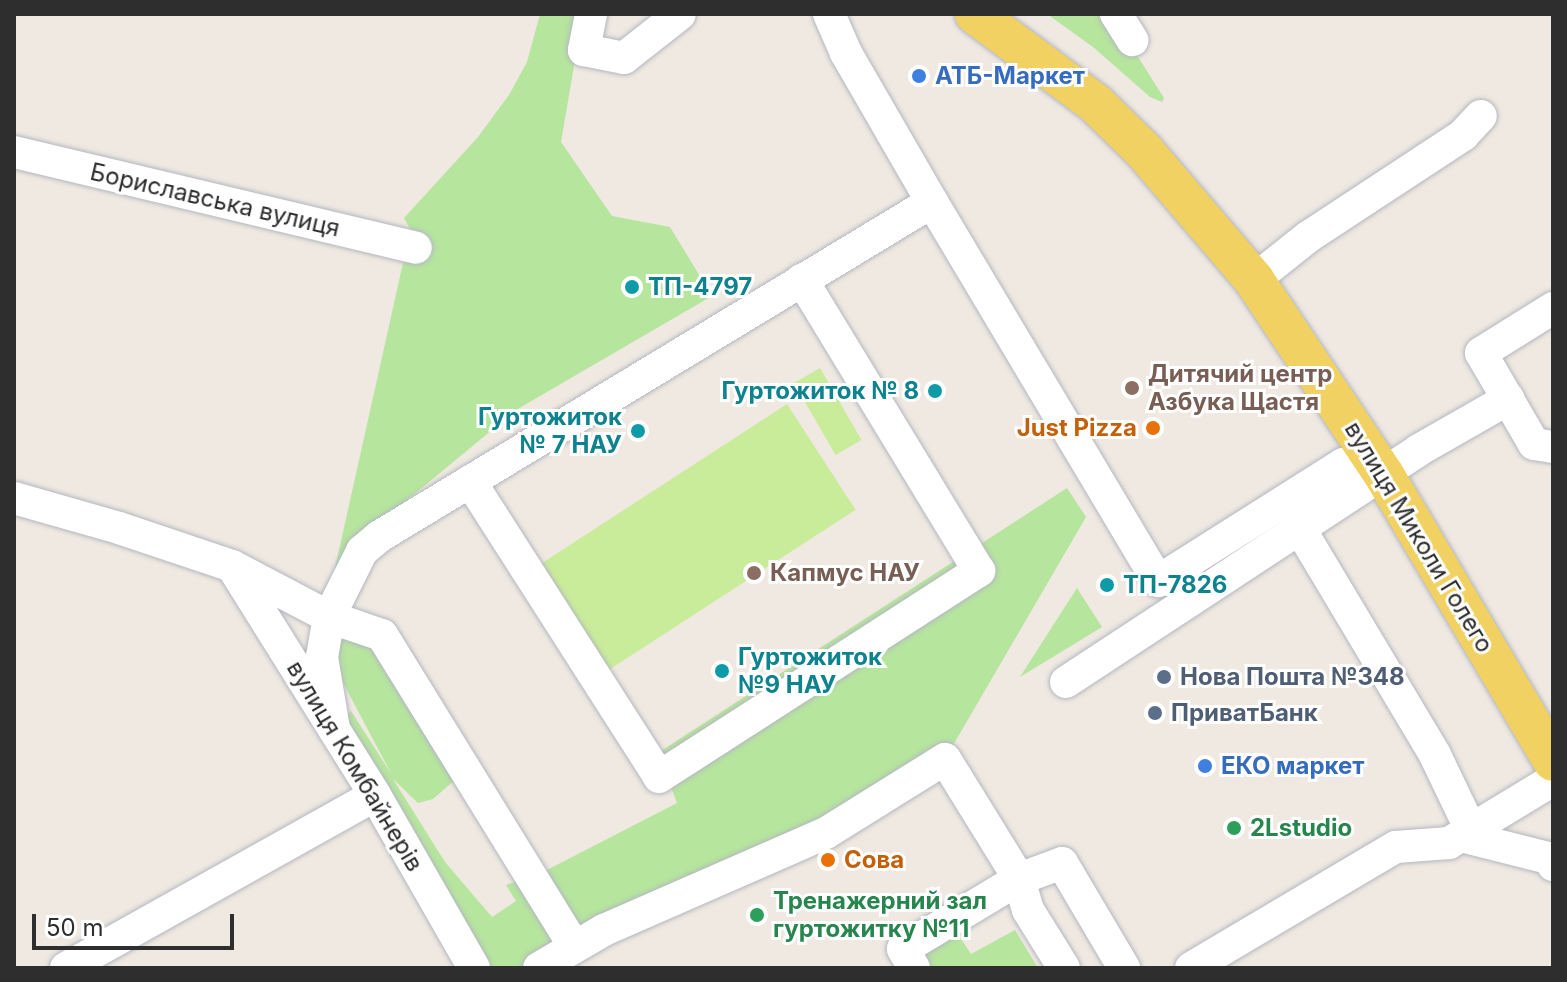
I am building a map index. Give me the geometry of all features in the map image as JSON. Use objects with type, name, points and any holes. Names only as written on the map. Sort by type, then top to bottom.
[{"type":"main road","name":"вулиця Миколи Голего","points":[[975,14],[1096,104],[1144,151],[1254,280],[1384,475],[1553,761]]},
{"type":"street","points":[[591,14],[584,50],[624,58],[680,14]]},
{"type":"street","points":[[829,14],[846,53],[932,202],[1158,581],[1343,464],[1384,475]]},
{"type":"street","points":[[1254,280],[1308,237],[1463,135],[1481,116]]},
{"type":"street","name":"Бориславська вулиця","points":[[14,152],[416,248]]},
{"type":"street","points":[[334,729],[322,657],[329,617],[362,551],[380,536],[932,202]]},
{"type":"street","points":[[470,481],[659,777],[979,571],[802,280]]},
{"type":"street","points":[[1553,308],[1481,353],[1534,444],[1553,447]]},
{"type":"street","points":[[1066,682],[1424,447],[1508,399]]},
{"type":"street","points":[[14,498],[119,528],[232,566],[329,617],[382,635],[574,946]]},
{"type":"street","points":[[1300,529],[1435,755],[1466,833]]},
{"type":"street","name":"вулиця Комбайнерів","points":[[232,566],[375,795],[474,968]]},
{"type":"street","points":[[539,968],[574,946],[826,833],[945,759],[1019,879],[1028,910],[1064,968]]},
{"type":"street","points":[[1191,968],[1396,847],[1449,843],[1553,780]]},
{"type":"street","points":[[66,968],[375,795]]},
{"type":"street","points":[[1466,833],[1548,858],[1553,865]]},
{"type":"street","points":[[914,968],[903,949],[1019,879],[1062,863],[1124,968]]},
{"type":"green space","points":[[540,14],[583,14],[561,142],[612,216],[670,227],[712,296],[516,410],[365,535],[333,577],[403,263],[413,256],[414,236],[404,218],[478,137],[509,95],[527,62]]},
{"type":"green space","points":[[1047,14],[1111,14],[1164,98],[1162,102],[1150,97],[1093,47]]},
{"type":"green space","points":[[820,368],[862,440],[836,455],[794,383]]},
{"type":"green space","points":[[787,404],[856,510],[609,670],[540,564]]},
{"type":"green space","points":[[1067,488],[1086,517],[945,759],[574,946],[543,872],[677,803],[658,753]]},
{"type":"green space","points":[[1077,588],[1102,627],[1020,677]]},
{"type":"green space","points":[[343,639],[369,645],[378,652],[456,779],[433,799],[418,803],[393,779],[445,862],[492,917],[516,901],[506,885],[520,880],[567,946],[533,968],[485,968],[340,719],[351,711],[392,775],[333,664],[334,650]]},
{"type":"green space","points":[[955,930],[971,954],[1015,930],[1038,968],[926,968],[916,952]]},
{"type":"place","name":"АТБ-Маркет","points":[[919,76]]},
{"type":"place","name":"ТП-4797","points":[[632,287]]},
{"type":"place","name":"Дитячий центр Азбука Щастя","points":[[1132,388]]},
{"type":"place","name":"Гуртожиток № 8","points":[[935,391]]},
{"type":"place","name":"Just Pizza","points":[[1153,428]]},
{"type":"place","name":"Гуртожиток № 7 НАУ","points":[[638,431]]},
{"type":"place","name":"Капмус НАУ","points":[[754,573]]},
{"type":"place","name":"ТП-7826","points":[[1107,585]]},
{"type":"place","name":"Гуртожиток №9 НАУ","points":[[722,671]]},
{"type":"place","name":"Нова Пошта №348","points":[[1164,677]]},
{"type":"place","name":"ПриватБанк","points":[[1155,713]]},
{"type":"place","name":"ЕКО маркет","points":[[1205,766]]},
{"type":"place","name":"2Lstudio","points":[[1234,828]]},
{"type":"place","name":"Сова","points":[[828,860]]},
{"type":"place","name":"Тренажерний зал гуртожитку №11","points":[[757,915]]}]
